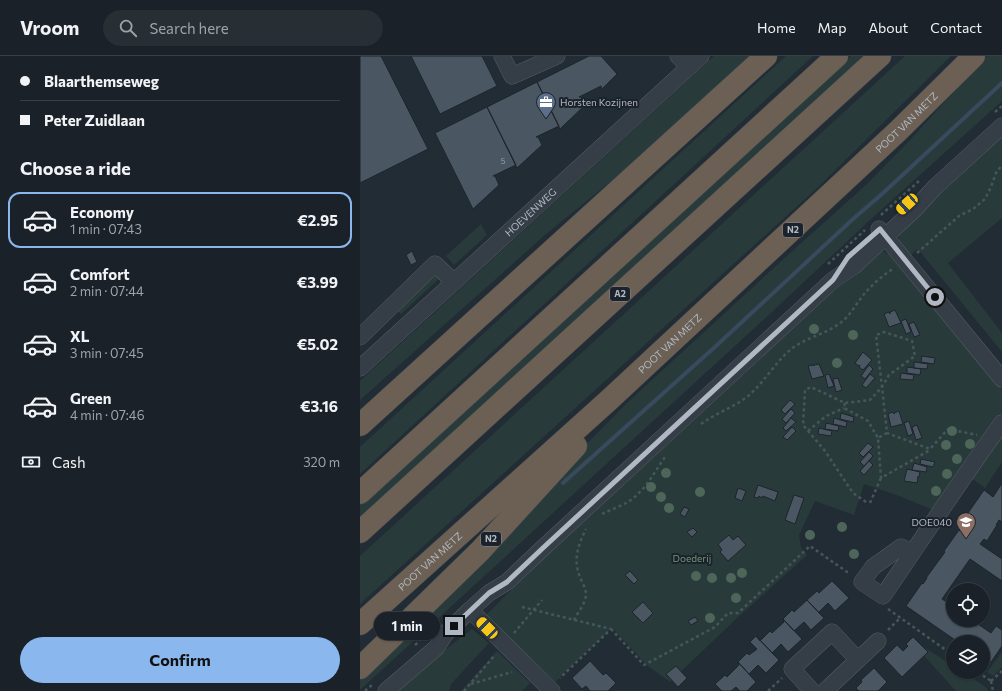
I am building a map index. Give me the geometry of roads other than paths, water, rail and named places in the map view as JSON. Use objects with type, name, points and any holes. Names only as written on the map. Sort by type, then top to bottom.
[{"type":"highway","points":[[364,419],[766,56]]},
{"type":"highway","points":[[360,493],[837,56]]},
{"type":"highway","name":"A2","points":[[360,532],[880,56]]},
{"type":"highway","name":"POOT VAN METZ","points":[[360,624],[609,400],[892,137],[974,56]]},
{"type":"highway","name":"N2","points":[[360,668],[480,551],[578,444],[609,400]]},
{"type":"street","points":[[502,56],[512,76],[557,56]]},
{"type":"street","name":"HOEVENWEG","points":[[360,368],[454,282],[683,62],[701,56]]},
{"type":"street","points":[[386,691],[436,648],[452,641],[474,615],[498,600],[507,582],[544,547],[833,280],[854,266],[883,232],[916,208],[935,187],[1002,126]]},
{"type":"street","points":[[883,232],[1002,379]]},
{"type":"street","points":[[360,337],[435,264],[454,282]]},
{"type":"street","points":[[913,552],[901,547],[873,567],[862,582],[883,596],[1002,423]]},
{"type":"street","points":[[474,615],[551,689]]},
{"type":"street","points":[[812,691],[792,669],[832,632],[858,660]]},
{"type":"street","points":[[825,691],[878,641]]},
{"type":"waterway","points":[[563,483],[716,346],[1002,83]]},
{"type":"place","name":"Horsten Kozijnen","points":[[546,119]]},
{"type":"place","name":"DOE040","points":[[966,539]]},
{"type":"park label","name":"Doederij","points":[[692,558]]}]
